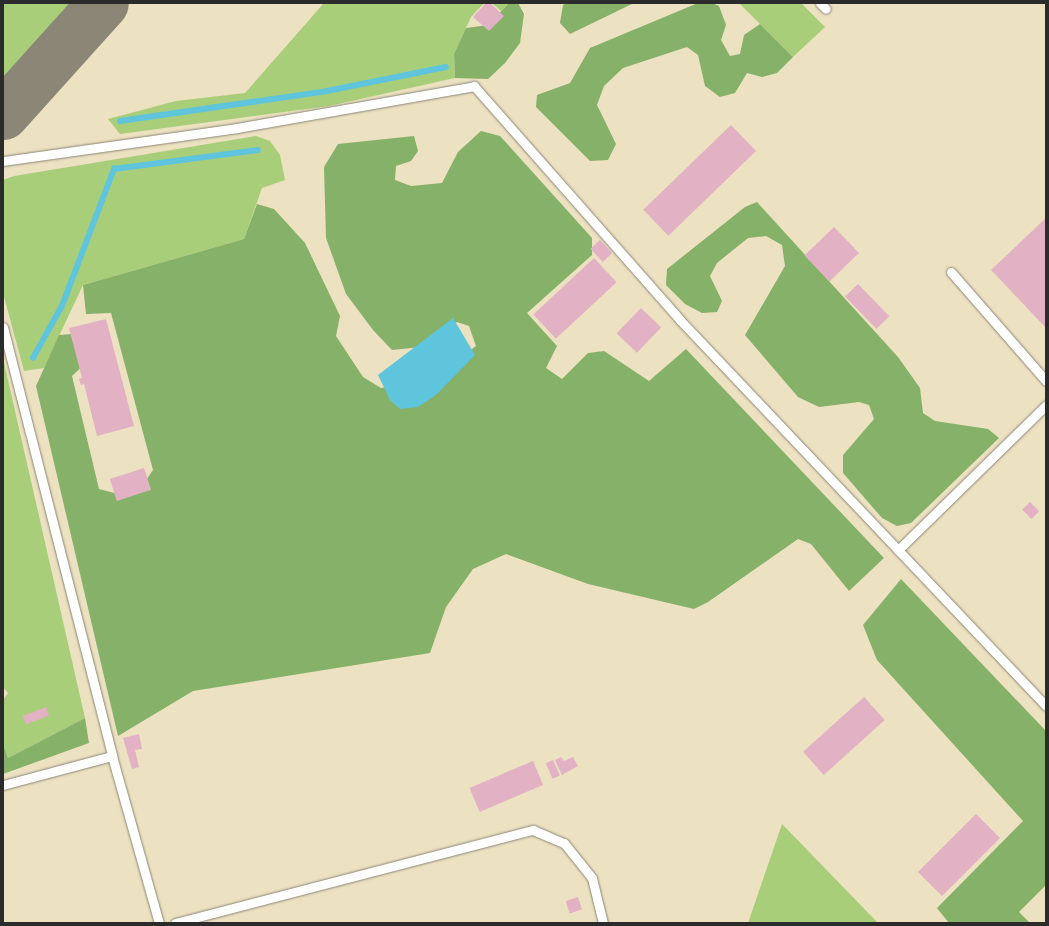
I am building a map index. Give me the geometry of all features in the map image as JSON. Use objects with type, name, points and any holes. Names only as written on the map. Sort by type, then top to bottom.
[{"type":"lane","points":[[3,161],[237,128],[474,86],[680,320],[1046,706]]},
{"type":"lane","points":[[951,272],[1046,381]]},
{"type":"lane","points":[[3,327],[112,756],[160,923]]},
{"type":"lane","points":[[898,550],[1046,405]]},
{"type":"lane","points":[[3,785],[112,756]]},
{"type":"lane","points":[[175,923],[533,830],[564,843],[592,878],[603,923]]},
{"type":"green space","points":[[3,3],[72,3],[3,79]]},
{"type":"green space","points":[[324,3],[484,3],[471,17],[454,54],[455,78],[329,106],[120,134],[108,119],[176,101],[245,93]]},
{"type":"green space","points":[[492,3],[509,3],[501,11]]},
{"type":"green space","points":[[509,3],[518,3],[524,14],[520,43],[505,63],[488,79],[455,78],[454,54],[466,28],[488,25]]},
{"type":"green space","points":[[567,3],[634,3],[570,34],[560,23],[563,5]]},
{"type":"green space","points":[[698,3],[712,3],[719,6],[726,25],[721,40],[730,56],[740,54],[744,35],[760,24],[793,57],[777,73],[762,77],[747,73],[735,93],[720,97],[705,86],[698,55],[687,47],[623,68],[604,86],[597,105],[616,144],[608,160],[590,161],[536,107],[537,95],[570,83],[590,48]]},
{"type":"green space","points":[[739,3],[801,3],[825,27],[793,57]]},
{"type":"green space","points":[[481,131],[500,136],[592,238],[592,255],[527,313],[557,346],[546,368],[562,379],[588,353],[604,351],[649,381],[686,349],[884,558],[849,591],[811,544],[798,539],[708,602],[694,609],[588,584],[506,554],[473,569],[446,607],[430,653],[193,691],[118,736],[36,386],[59,335],[85,333],[88,361],[72,376],[99,489],[126,496],[142,486],[153,470],[111,313],[86,314],[83,285],[244,239],[257,204],[274,209],[305,243],[340,316],[336,336],[363,377],[381,388],[432,379],[476,346],[469,326],[457,322],[431,346],[392,350],[373,330],[346,294],[326,238],[324,167],[338,144],[414,136],[418,151],[411,161],[396,166],[395,180],[411,186],[442,183],[458,152]]},
{"type":"green space","points":[[256,136],[270,141],[280,155],[285,180],[262,188],[244,239],[83,285],[44,368],[24,371],[3,293],[3,180],[14,176]]},
{"type":"green space","points":[[757,202],[898,357],[920,388],[923,413],[935,421],[988,429],[999,438],[911,523],[897,526],[882,518],[843,473],[843,455],[874,419],[869,405],[859,402],[819,407],[798,397],[745,335],[785,266],[782,245],[766,236],[748,238],[717,263],[710,276],[722,301],[717,312],[702,313],[685,304],[666,285],[667,269],[745,207]]},
{"type":"green space","points":[[3,358],[85,718],[8,758],[3,744],[3,700],[8,693],[3,687]]},
{"type":"green space","points":[[901,579],[1046,731],[1046,885],[1019,912],[1030,923],[949,923],[937,908],[1023,821],[877,660],[863,625]]},
{"type":"green space","points":[[85,718],[89,743],[3,774],[3,744],[8,758]]},
{"type":"green space","points":[[782,824],[878,923],[748,923]]},
{"type":"water","points":[[453,318],[475,355],[436,395],[418,407],[400,409],[390,400],[378,375]]},
{"type":"building","points":[[486,3],[490,3],[504,16],[489,31],[473,17]]},
{"type":"building","points":[[731,125],[756,151],[668,236],[643,210]]},
{"type":"building","points":[[1046,218],[1046,328],[991,270]]},
{"type":"building","points":[[834,227],[859,253],[830,281],[805,255]]},
{"type":"building","points":[[600,240],[612,253],[603,262],[590,249]]},
{"type":"building","points":[[594,258],[617,282],[556,339],[533,315]]},
{"type":"building","points":[[858,284],[889,316],[876,329],[845,297]]},
{"type":"building","points":[[641,308],[661,327],[637,353],[617,333]]},
{"type":"building","points":[[106,319],[134,426],[97,436],[84,384],[81,385],[79,379],[82,378],[69,328]]},
{"type":"building","points":[[144,468],[151,490],[117,501],[110,479]]},
{"type":"building","points":[[1030,502],[1039,511],[1031,519],[1022,510]]},
{"type":"building","points":[[864,697],[885,720],[824,775],[803,752]]},
{"type":"building","points":[[46,707],[49,715],[26,724],[23,716]]},
{"type":"building","points":[[139,734],[142,749],[135,750],[139,767],[132,769],[123,738]]},
{"type":"building","points":[[561,757],[564,761],[573,757],[578,766],[562,775],[555,760]]},
{"type":"building","points":[[553,760],[560,776],[553,779],[546,763]]},
{"type":"building","points":[[533,761],[543,785],[480,812],[469,788]]},
{"type":"building","points":[[976,814],[1000,838],[942,896],[918,872]]},
{"type":"building","points":[[578,897],[582,909],[570,913],[566,901]]},
{"type":"waterway","points":[[120,121],[327,91],[446,67]]},
{"type":"waterway","points":[[33,358],[62,306],[114,169],[258,150]]},
{"type":"taxiway","points":[[3,114],[103,3]]}]
